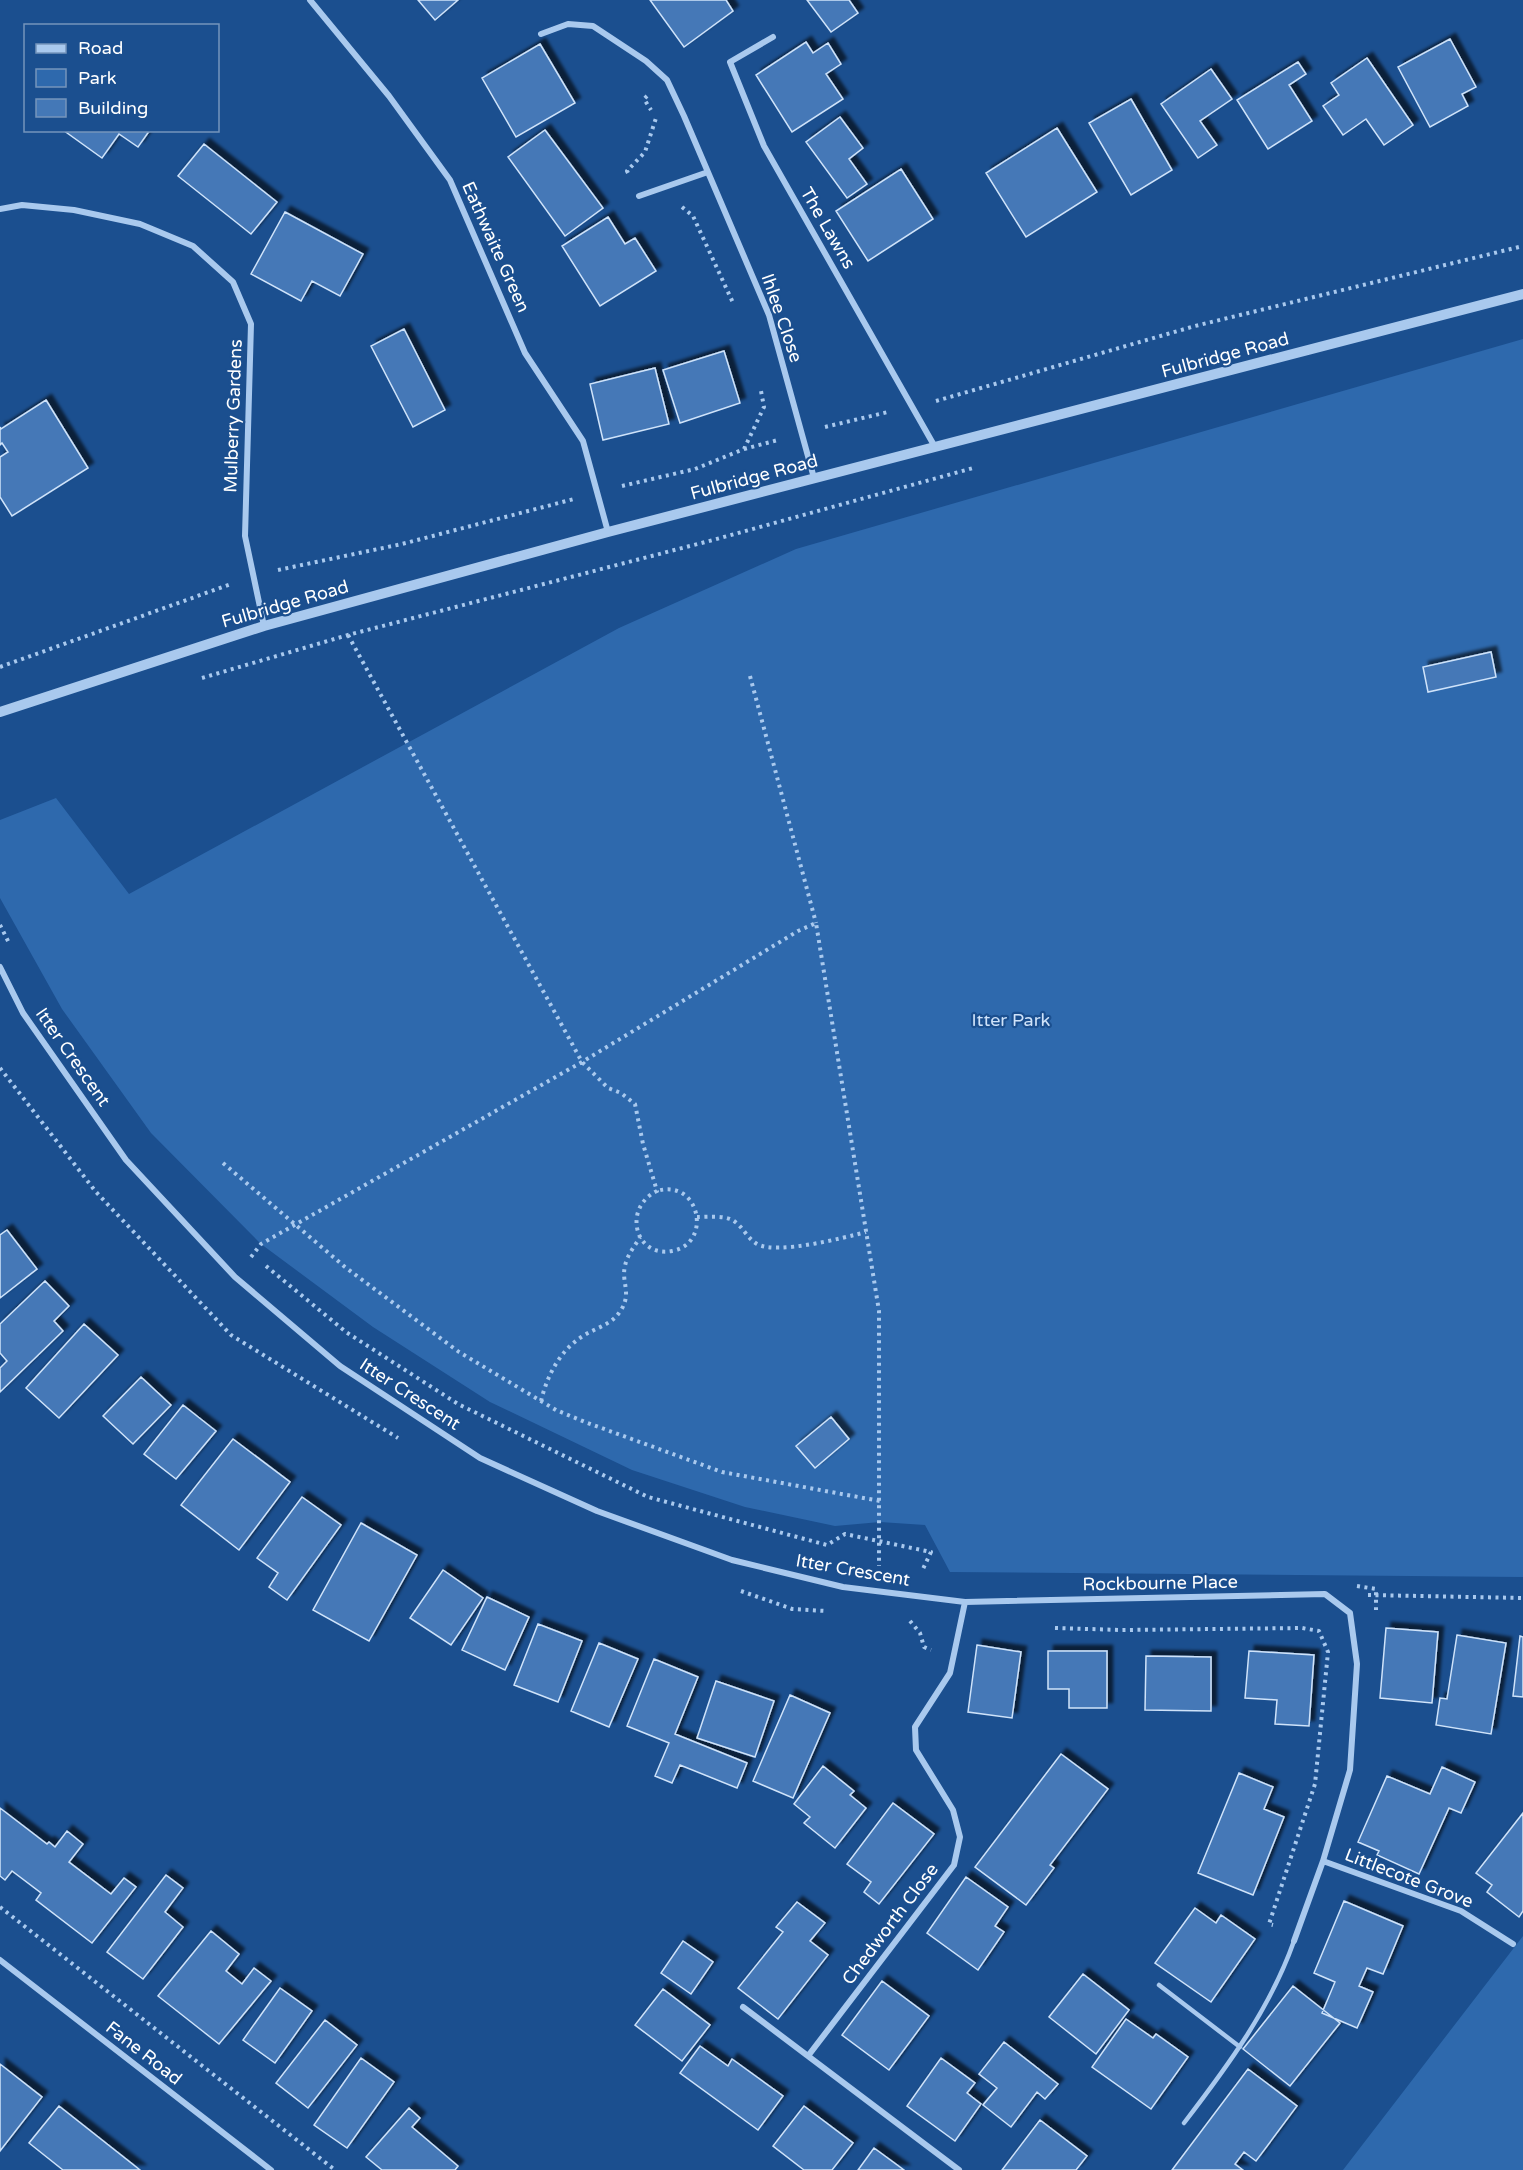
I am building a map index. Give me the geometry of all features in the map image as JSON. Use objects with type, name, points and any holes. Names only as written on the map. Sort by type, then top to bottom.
[{"type":"street","name":"Eathwaite Green","points":[[310,0],[389,96],[450,180],[525,353],[583,441],[608,532]]},
{"type":"street","name":"Ihlee Close","points":[[541,33],[568,24],[593,26],[646,61],[663,77],[684,116],[769,315],[814,478]]},
{"type":"street","name":"The Lawns","points":[[773,37],[730,62],[764,146],[935,447]]},
{"type":"street","points":[[639,196],[708,172]]},
{"type":"street","name":"Mulberry Gardens","points":[[0,209],[22,205],[74,210],[140,224],[194,246],[233,282],[251,324],[245,536],[264,626]]},
{"type":"street","name":"Fulbridge Road","points":[[0,712],[264,626],[608,532],[1523,294]]},
{"type":"street","name":"Itter Crescent","points":[[0,966],[23,1013],[126,1160],[235,1276],[340,1366],[480,1458],[597,1511],[732,1560],[843,1587],[965,1602]]},
{"type":"street","name":"Rockbourne Place","points":[[965,1602],[1325,1594]]},
{"type":"street","name":"Littlecote Grove","points":[[1294,1941],[1323,1861],[1350,1770],[1357,1664],[1350,1613],[1325,1594]]},
{"type":"street","name":"Chedworth Close","points":[[808,2056],[954,1865],[960,1837],[953,1810],[916,1750],[915,1727],[950,1672],[965,1602]]},
{"type":"street","name":"Littlecote Grove","points":[[1323,1861],[1461,1911],[1513,1944]]},
{"type":"street","name":"Fane Road","points":[[0,1960],[271,2170]]},
{"type":"street","points":[[742,2007],[959,2170]]},
{"type":"lane","points":[[1184,2123],[1240,2048],[1284,1970],[1294,1941]]},
{"type":"lane","points":[[1159,1985],[1240,2048]]},
{"type":"path","points":[[639,196],[627,171],[645,152],[656,118],[644,99],[663,77]]},
{"type":"path","points":[[678,203],[693,216],[736,307]]},
{"type":"path","points":[[738,451],[873,414],[912,408],[1195,326],[1523,246]]},
{"type":"path","points":[[0,667],[253,575],[402,544],[597,492],[695,469],[744,448],[764,407],[760,384]]},
{"type":"path","points":[[191,681],[348,635],[713,540],[977,467]]},
{"type":"path","points":[[348,635],[582,1062],[608,1088],[621,1093],[635,1104],[643,1144],[657,1191]]},
{"type":"path","points":[[750,676],[816,922],[879,1311],[879,1593]]},
{"type":"path","points":[[235,1276],[261,1244],[582,1062],[816,922]]},
{"type":"path","points":[[0,925],[14,952]]},
{"type":"path","points":[[223,1163],[345,1267],[459,1352],[542,1401],[585,1422],[722,1472],[880,1501]]},
{"type":"path","points":[[657,1191],[674,1191],[686,1196],[694,1207],[697,1217],[696,1230],[692,1239],[672,1251],[653,1248],[640,1237],[636,1226],[639,1206],[657,1191]]},
{"type":"path","points":[[697,1217],[725,1218],[734,1221],[750,1239],[768,1247],[819,1244],[866,1232]]},
{"type":"path","points":[[542,1401],[545,1384],[568,1348],[581,1337],[614,1320],[622,1310],[627,1297],[624,1268],[627,1258],[640,1237]]},
{"type":"path","points":[[252,1255],[346,1332],[458,1404],[648,1497],[827,1545],[845,1534],[931,1552],[922,1572],[933,1573]]},
{"type":"path","points":[[1352,1586],[1364,1586]]},
{"type":"path","points":[[1325,1594],[1523,1598]]},
{"type":"path","points":[[0,1907],[335,2170]]},
{"type":"green space","name":"Itter Park","points":[[1523,339],[1523,1577],[950,1572],[925,1525],[880,1522],[835,1526],[745,1507],[632,1470],[490,1402],[373,1327],[261,1244],[151,1133],[62,1009],[0,898],[0,820],[56,798],[129,894],[619,628],[796,549]]},
{"type":"green space","points":[[1523,1936],[1523,2170],[1343,2170]]},
{"type":"building","points":[[418,0],[458,0],[435,20]]},
{"type":"building","points":[[650,0],[726,0],[733,11],[684,47]]},
{"type":"building","points":[[807,0],[849,0],[858,13],[831,32]]},
{"type":"building","points":[[1450,39],[1476,87],[1462,94],[1468,106],[1430,127],[1398,67]]},
{"type":"building","points":[[806,42],[813,53],[828,43],[841,64],[826,74],[843,99],[792,132],[756,75]]},
{"type":"building","points":[[540,44],[575,103],[516,137],[482,78]]},
{"type":"building","points":[[1367,58],[1413,125],[1384,145],[1366,119],[1343,135],[1323,106],[1339,95],[1331,83]]},
{"type":"building","points":[[1298,62],[1306,74],[1289,85],[1312,121],[1268,149],[1237,100]]},
{"type":"building","points":[[1211,69],[1232,99],[1200,121],[1217,145],[1198,158],[1161,104]]},
{"type":"building","points":[[1131,99],[1172,170],[1131,195],[1089,123]]},
{"type":"building","points":[[840,117],[863,148],[849,159],[867,184],[847,198],[806,142]]},
{"type":"building","points":[[1057,128],[1097,192],[1026,237],[986,173]]},
{"type":"building","points":[[545,130],[603,208],[565,236],[508,157]]},
{"type":"building","points":[[66,132],[149,132],[138,147],[119,134],[102,158]]},
{"type":"building","points":[[204,144],[277,202],[251,234],[178,176]]},
{"type":"building","points":[[901,169],[933,219],[868,261],[836,211]]},
{"type":"building","points":[[285,212],[363,254],[340,296],[312,281],[301,301],[251,274]]},
{"type":"building","points":[[608,217],[625,244],[635,238],[656,271],[600,306],[562,246]]},
{"type":"building","points":[[404,329],[445,410],[413,427],[371,346]]},
{"type":"building","points":[[724,351],[740,403],[680,423],[663,370]]},
{"type":"building","points":[[655,368],[669,424],[603,440],[590,384]]},
{"type":"building","points":[[46,400],[88,468],[12,516],[0,497],[0,457],[8,452],[2,443],[0,445],[0,427],[1,429]]},
{"type":"building","points":[[1491,652],[1496,677],[1428,692],[1423,667]]},
{"type":"building","points":[[7,1230],[37,1269],[0,1298],[0,1235]]},
{"type":"building","points":[[45,1281],[69,1306],[54,1321],[63,1331],[0,1392],[0,1368],[7,1361],[0,1353],[0,1324]]},
{"type":"building","points":[[84,1324],[118,1355],[59,1418],[26,1388]]},
{"type":"building","points":[[141,1377],[171,1405],[133,1444],[103,1416]]},
{"type":"building","points":[[183,1405],[216,1431],[176,1479],[144,1454]]},
{"type":"building","points":[[831,1417],[849,1439],[815,1468],[796,1446]]},
{"type":"building","points":[[233,1439],[290,1482],[239,1550],[181,1505]]},
{"type":"building","points":[[302,1497],[341,1525],[287,1600],[269,1587],[278,1573],[257,1558]]},
{"type":"building","points":[[361,1523],[417,1555],[369,1641],[313,1610]]},
{"type":"building","points":[[443,1570],[483,1598],[451,1645],[410,1618]]},
{"type":"building","points":[[487,1597],[529,1617],[505,1670],[462,1650]]},
{"type":"building","points":[[538,1624],[582,1641],[558,1702],[514,1685]]},
{"type":"building","points":[[1386,1628],[1438,1632],[1432,1703],[1380,1698]]},
{"type":"building","points":[[1457,1635],[1506,1643],[1491,1734],[1436,1725],[1440,1698],[1447,1699]]},
{"type":"building","points":[[1520,1636],[1523,1637],[1523,1697],[1513,1696]]},
{"type":"building","points":[[599,1643],[638,1659],[609,1727],[571,1711]]},
{"type":"building","points":[[977,1645],[1021,1652],[1012,1718],[968,1712]]},
{"type":"building","points":[[1048,1651],[1107,1651],[1107,1708],[1069,1708],[1069,1689],[1048,1689]]},
{"type":"building","points":[[1249,1651],[1314,1655],[1309,1726],[1275,1724],[1277,1700],[1245,1698]]},
{"type":"building","points":[[1146,1656],[1211,1657],[1211,1711],[1145,1710]]},
{"type":"building","points":[[654,1659],[698,1677],[675,1734],[747,1763],[737,1788],[680,1765],[672,1783],[655,1776],[669,1743],[627,1726]]},
{"type":"building","points":[[716,1681],[774,1701],[755,1757],[697,1738]]},
{"type":"building","points":[[790,1695],[830,1713],[793,1798],[753,1781]]},
{"type":"building","points":[[1061,1754],[1108,1789],[1050,1865],[1054,1868],[1026,1905],[975,1867]]},
{"type":"building","points":[[823,1766],[854,1791],[850,1795],[866,1808],[835,1848],[804,1823],[810,1817],[794,1804]]},
{"type":"building","points":[[1442,1767],[1475,1782],[1461,1813],[1449,1808],[1419,1874],[1377,1855],[1379,1851],[1358,1842],[1387,1776],[1430,1794]]},
{"type":"building","points":[[1239,1773],[1273,1787],[1264,1809],[1284,1817],[1253,1895],[1198,1873]]},
{"type":"building","points":[[893,1803],[934,1834],[879,1904],[864,1892],[871,1882],[847,1864]]},
{"type":"building","points":[[0,1808],[47,1844],[49,1842],[55,1847],[67,1831],[83,1844],[69,1862],[111,1894],[124,1878],[136,1887],[92,1943],[36,1900],[41,1893],[12,1871],[5,1880],[0,1876]]},
{"type":"building","points":[[1523,1813],[1523,1911],[1519,1917],[1487,1892],[1492,1885],[1476,1873]]},
{"type":"building","points":[[166,1875],[183,1888],[165,1912],[183,1927],[143,1979],[107,1952]]},
{"type":"building","points":[[966,1877],[1008,1907],[995,1926],[1004,1932],[978,1970],[927,1933]]},
{"type":"building","points":[[1344,1901],[1403,1926],[1383,1974],[1367,1968],[1359,1986],[1373,1992],[1357,2028],[1322,2013],[1335,1982],[1314,1973]]},
{"type":"building","points":[[797,1902],[825,1923],[810,1941],[828,1955],[778,2019],[738,1988],[783,1932],[776,1927]]},
{"type":"building","points":[[1195,1908],[1216,1923],[1221,1915],[1255,1939],[1211,2002],[1155,1963]]},
{"type":"building","points":[[211,1931],[239,1954],[226,1971],[242,1984],[254,1968],[271,1981],[219,2044],[158,1996]]},
{"type":"building","points":[[683,1941],[713,1962],[691,1994],[661,1973]]},
{"type":"building","points":[[1083,1974],[1129,2010],[1096,2054],[1049,2017]]},
{"type":"building","points":[[882,1981],[929,2016],[889,2070],[842,2035]]},
{"type":"building","points":[[1293,1986],[1340,2023],[1290,2086],[1243,2049]]},
{"type":"building","points":[[280,1988],[312,2011],[275,2063],[243,2040]]},
{"type":"building","points":[[663,1989],[710,2025],[682,2061],[635,2025]]},
{"type":"building","points":[[1126,2019],[1153,2038],[1156,2034],[1188,2057],[1151,2109],[1092,2067]]},
{"type":"building","points":[[325,2020],[357,2045],[308,2108],[276,2083]]},
{"type":"building","points":[[1004,2042],[1058,2084],[1045,2099],[1037,2092],[1011,2127],[983,2105],[997,2088],[979,2074]]},
{"type":"building","points":[[700,2046],[728,2066],[732,2059],[783,2096],[758,2130],[680,2073]]},
{"type":"building","points":[[361,2058],[394,2082],[347,2148],[314,2125]]},
{"type":"building","points":[[941,2058],[975,2083],[967,2093],[981,2104],[955,2141],[907,2106]]},
{"type":"building","points":[[0,2064],[42,2097],[0,2151]]},
{"type":"building","points":[[1248,2069],[1297,2106],[1256,2161],[1244,2152],[1235,2164],[1243,2170],[1172,2170]]},
{"type":"building","points":[[59,2106],[140,2170],[63,2170],[29,2143]]},
{"type":"building","points":[[804,2106],[853,2143],[832,2170],[804,2170],[773,2146]]},
{"type":"building","points":[[409,2108],[420,2118],[412,2127],[458,2166],[455,2170],[382,2170],[366,2157]]},
{"type":"building","points":[[1040,2120],[1087,2156],[1076,2170],[1002,2170]]},
{"type":"building","points":[[874,2148],[904,2170],[858,2170]]}]
